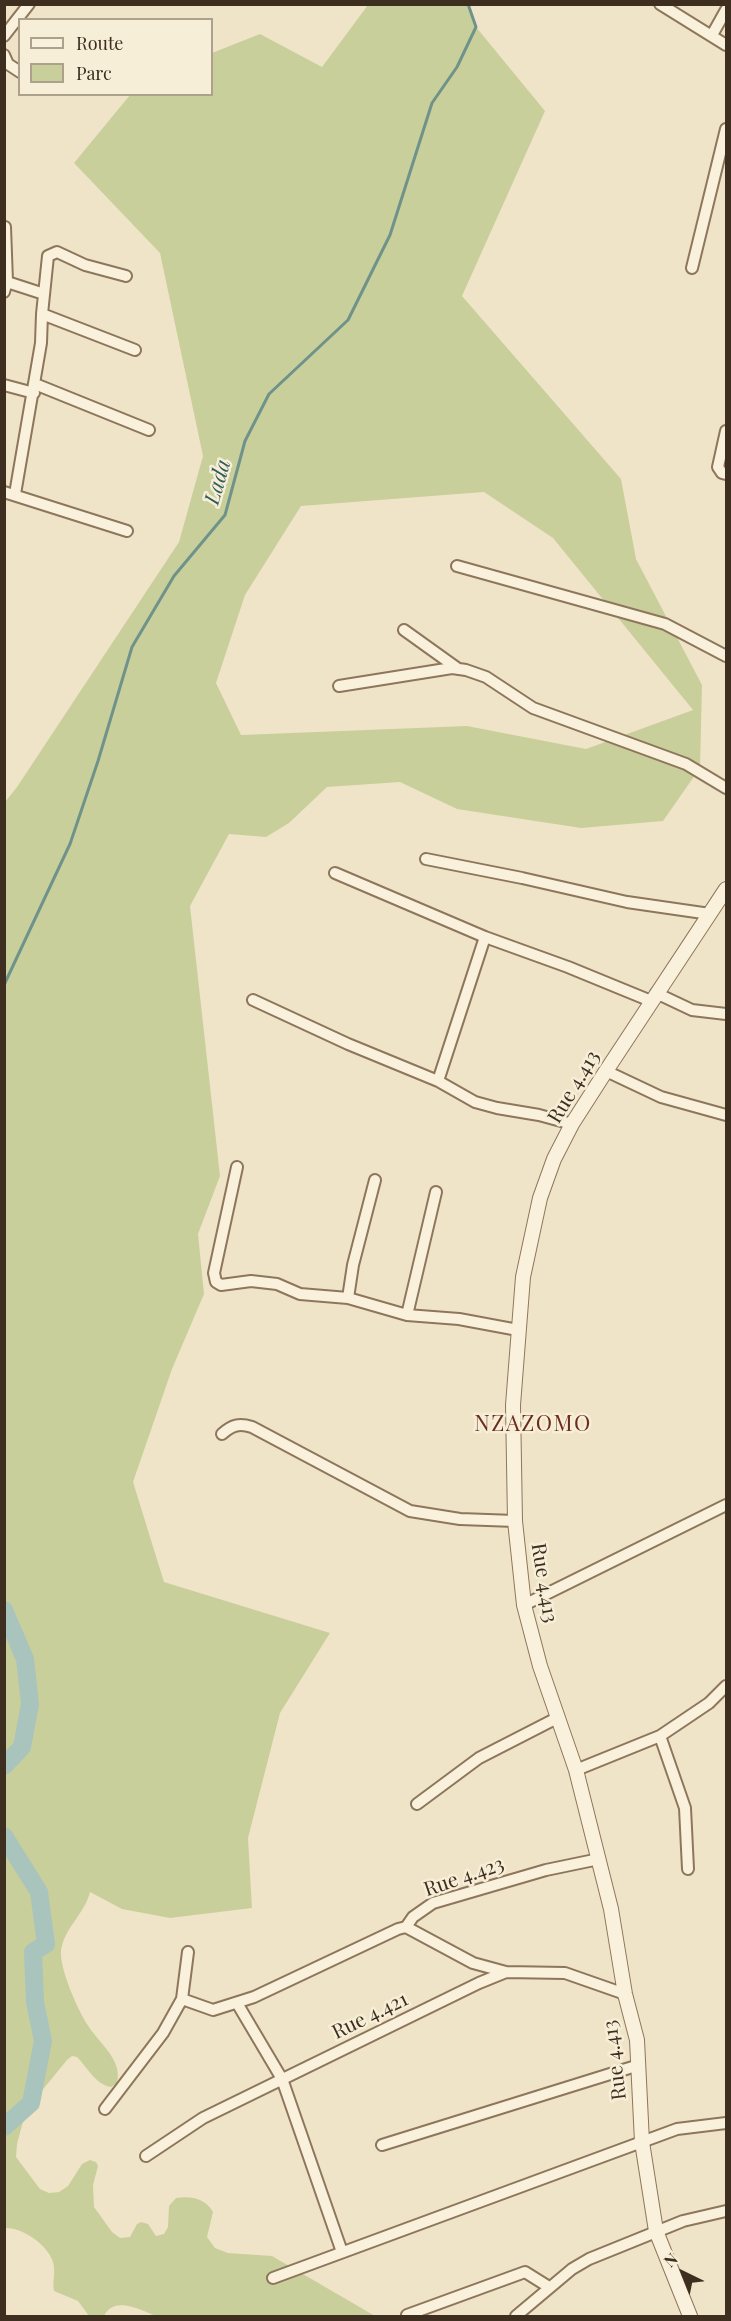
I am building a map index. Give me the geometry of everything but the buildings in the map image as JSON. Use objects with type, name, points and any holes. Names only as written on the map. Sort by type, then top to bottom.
[{"type":"street","points":[[19,18],[30,4]]},
{"type":"street","points":[[660,4],[726,45]]},
{"type":"street","points":[[712,35],[726,10]]},
{"type":"street","points":[[4,36],[18,19]]},
{"type":"street","points":[[4,55],[9,64],[18,71]]},
{"type":"street","points":[[692,267],[726,129]]},
{"type":"street","points":[[4,227],[5,285],[44,294]]},
{"type":"street","points":[[126,276],[85,265],[57,252],[48,256],[41,343],[34,388],[10,493],[127,531]]},
{"type":"street","points":[[42,314],[135,350]]},
{"type":"street","points":[[4,386],[34,388],[149,430]]},
{"type":"street","points":[[726,431],[718,467],[722,473],[726,474]]},
{"type":"street","points":[[457,566],[665,624],[726,656]]},
{"type":"street","points":[[404,630],[457,668],[486,677],[533,708],[686,764],[726,788]]},
{"type":"street","points":[[339,686],[457,668]]},
{"type":"street","points":[[426,859],[627,902],[710,914]]},
{"type":"street","points":[[335,873],[485,937],[568,967],[692,1010],[726,1014]]},
{"type":"street","name":"Rue 4.413","points":[[690,2316],[656,2231],[642,2142],[637,2040],[625,1994],[611,1909],[576,1770],[540,1666],[524,1605],[515,1521],[513,1405],[523,1277],[540,1198],[554,1159],[606,1071],[726,889]]},
{"type":"street","points":[[438,1081],[485,937]]},
{"type":"street","points":[[253,1000],[348,1044],[438,1081],[475,1102],[497,1108],[516,1109],[573,1124]]},
{"type":"street","points":[[606,1071],[661,1097],[726,1115]]},
{"type":"street","points":[[237,1167],[214,1273],[216,1282],[221,1285],[251,1281],[268,1283],[311,1296],[348,1298],[407,1315],[459,1319],[518,1330]]},
{"type":"street","points":[[348,1298],[353,1265],[375,1180]]},
{"type":"street","points":[[407,1315],[436,1192]]},
{"type":"street","points":[[222,1434],[232,1426],[252,1427],[410,1511],[460,1519],[515,1521]]},
{"type":"street","points":[[524,1605],[726,1504]]},
{"type":"street","points":[[576,1770],[660,1737],[709,1703],[726,1686]]},
{"type":"street","points":[[417,1804],[479,1758],[557,1718]]},
{"type":"street","points":[[660,1737],[685,1808],[688,1869]]},
{"type":"street","name":"Rue 4.423","points":[[182,1999],[213,2010],[237,2003],[406,1927],[413,1917],[433,1903],[546,1870],[599,1859]]},
{"type":"street","points":[[406,1927],[473,1963],[506,1972]]},
{"type":"street","points":[[105,2109],[163,2032],[182,1999],[188,1952]]},
{"type":"street","name":"Rue 4.421","points":[[146,2156],[203,2118],[479,1983],[506,1972],[565,1973],[625,1994]]},
{"type":"street","points":[[237,2003],[282,2079],[342,2252]]},
{"type":"street","points":[[382,2145],[639,2065]]},
{"type":"street","points":[[273,2278],[677,2129],[726,2123]]},
{"type":"street","points":[[516,2316],[549,2287],[589,2259],[683,2221],[726,2211]]},
{"type":"street","points":[[407,2315],[525,2272],[549,2287]]},
{"type":"green space","points":[[368,5],[467,5],[476,27],[545,111],[462,296],[621,479],[636,559],[702,685],[700,768],[663,821],[581,828],[457,809],[400,782],[327,787],[289,823],[266,837],[229,834],[190,906],[220,1176],[198,1234],[204,1294],[172,1369],[133,1482],[164,1582],[330,1633],[280,1713],[248,1838],[252,1908],[170,1918],[122,1909],[90,1892],[65,1938],[61,1954],[62,1962],[80,2012],[114,2060],[117,2067],[117,2083],[111,2087],[101,2083],[77,2057],[72,2056],[26,2110],[16,2157],[40,2189],[49,2193],[59,2192],[68,2186],[82,2164],[90,2160],[96,2162],[98,2166],[93,2185],[94,2207],[112,2232],[120,2238],[130,2237],[137,2224],[141,2222],[148,2224],[156,2236],[164,2234],[168,2227],[169,2206],[176,2198],[187,2197],[202,2201],[213,2212],[207,2237],[215,2248],[228,2253],[272,2256],[375,2316],[156,2316],[121,2305],[114,2306],[104,2316],[89,2316],[78,2301],[54,2291],[54,2266],[46,2249],[34,2238],[19,2230],[5,2228],[5,802],[179,542],[203,456],[160,253],[74,163],[129,96],[213,96],[213,53],[260,34],[322,67]],"holes":[[[484,492],[553,538],[693,710],[586,749],[467,726],[241,735],[216,683],[245,595],[301,506]]]},
{"type":"waterway","name":"Lada","points":[[4,985],[70,844],[132,647],[174,576],[225,515],[245,441],[269,394],[348,320],[390,235],[432,103],[457,67],[476,27],[468,4]]},
{"type":"waterway","points":[[4,1610],[25,1659],[30,1704],[22,1747],[4,1766]]},
{"type":"waterway","points":[[4,1836],[39,1892],[46,1944],[33,1952],[35,2002],[43,2041],[31,2103],[4,2127]]},
{"type":"district","name":"NZAZOMO","points":[[533,1424]]}]
